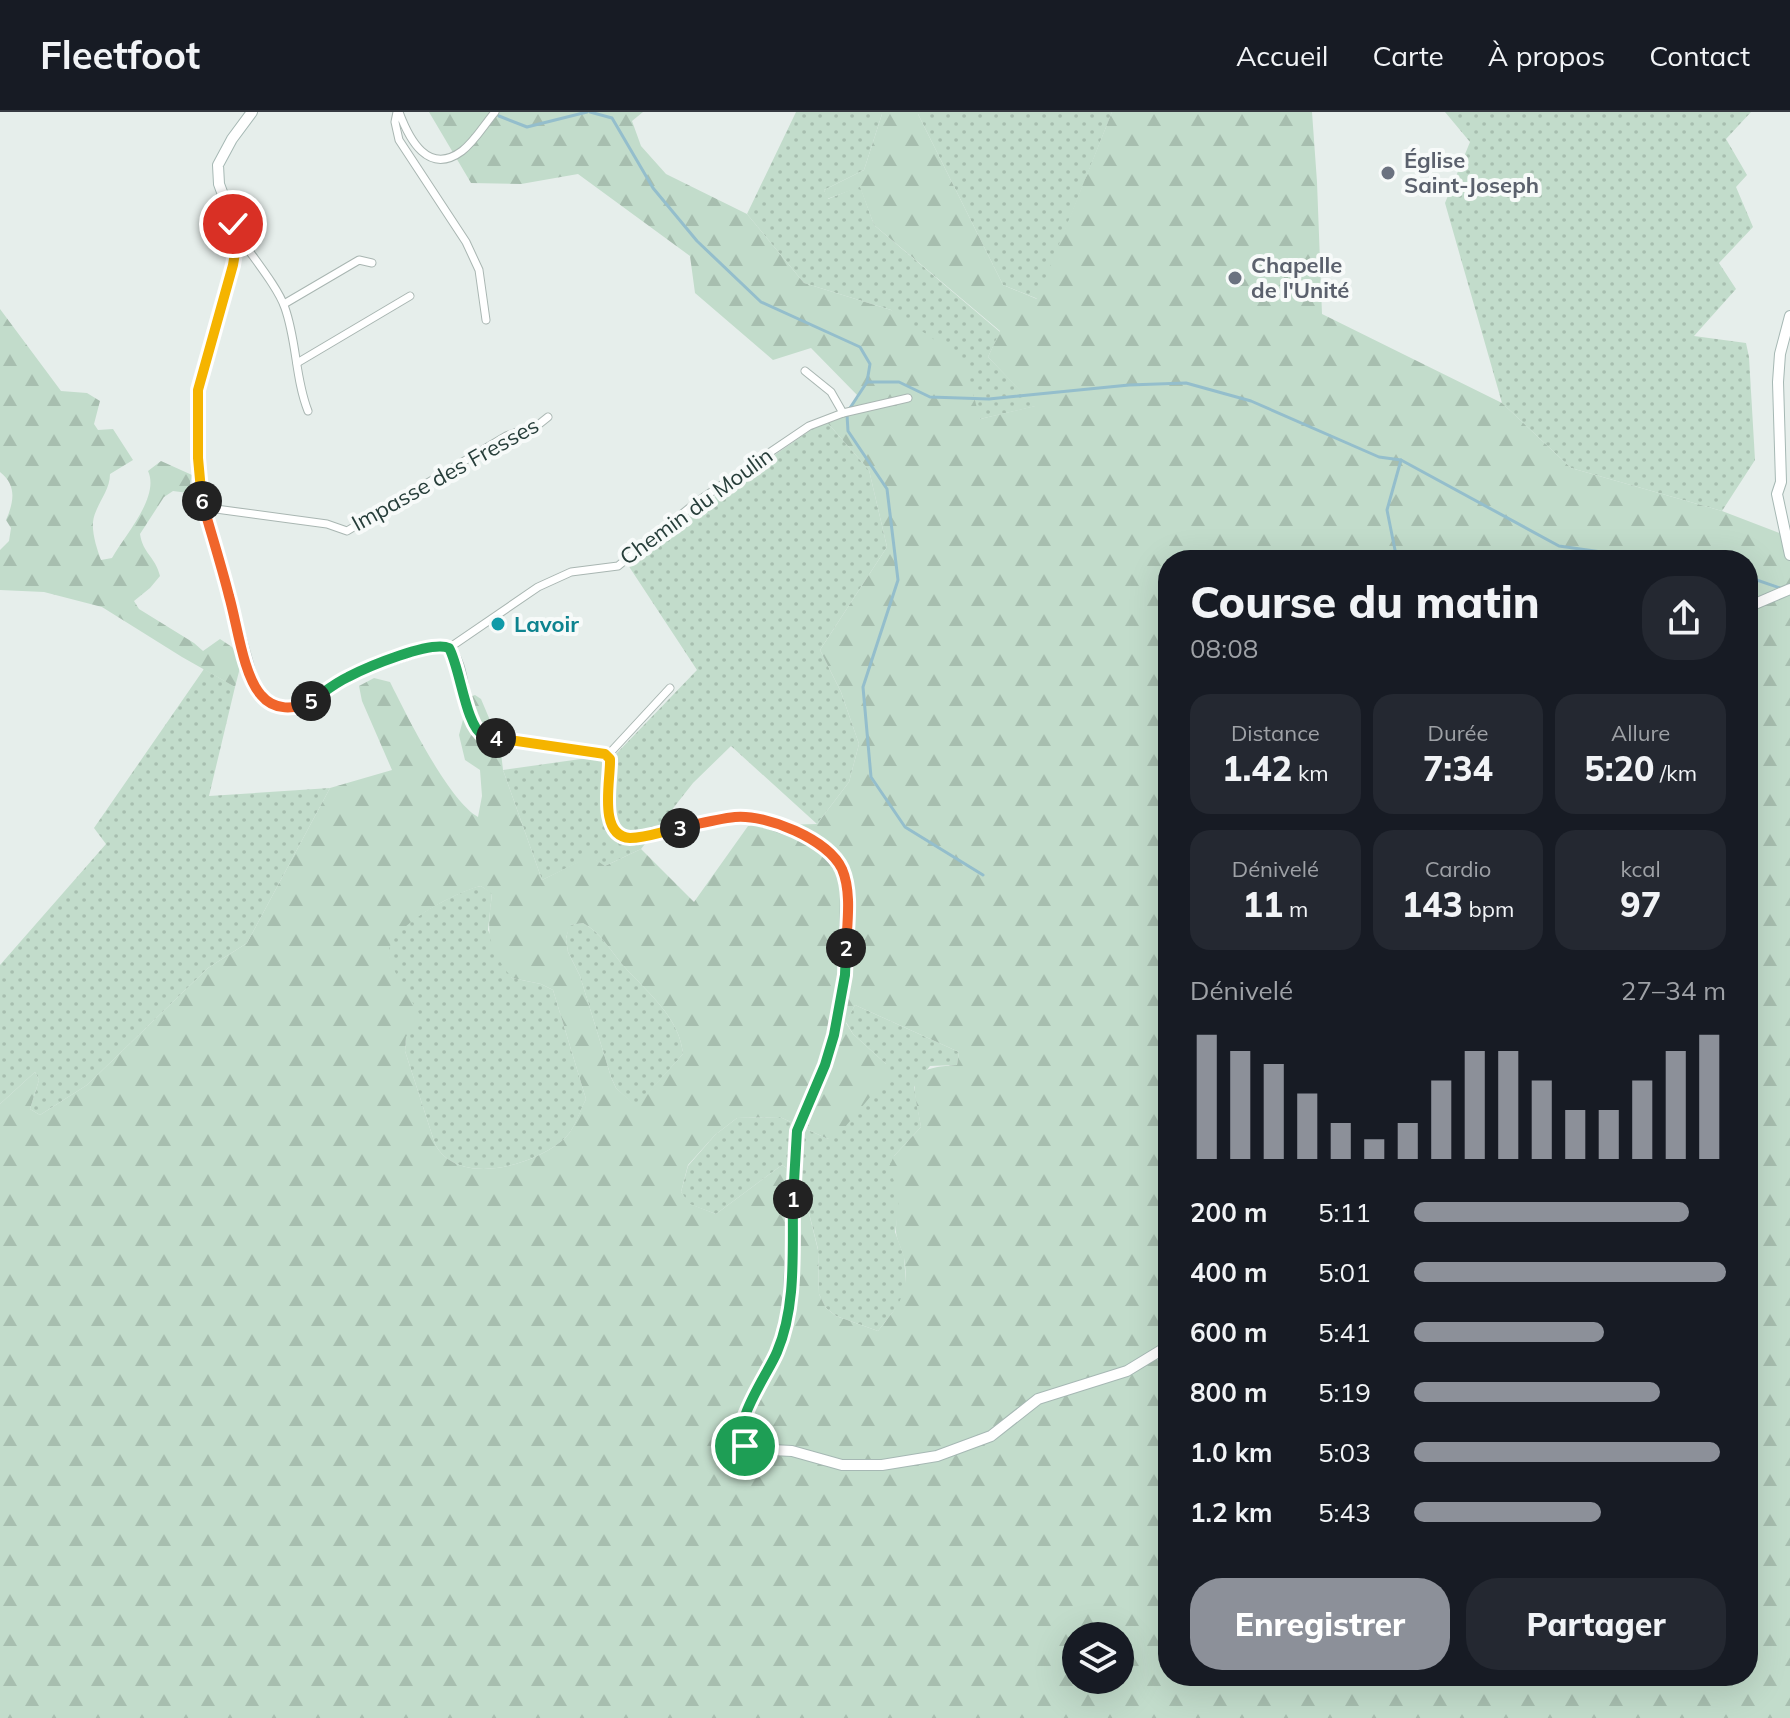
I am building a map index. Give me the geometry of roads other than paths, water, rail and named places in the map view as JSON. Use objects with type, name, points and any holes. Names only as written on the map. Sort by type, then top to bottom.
[{"type":"street","points":[[252,112],[218,165],[219,184],[238,235],[284,304],[294,341],[301,393],[308,411]]},
{"type":"street","points":[[398,112],[415,147],[427,155],[441,158],[462,151],[495,112]]},
{"type":"street","points":[[398,112],[395,122],[399,140],[466,242],[479,270],[486,320]]},
{"type":"street","points":[[238,235],[233,265],[198,390],[198,458],[202,502],[253,682],[260,695],[272,704],[285,708],[301,706],[349,676],[416,651],[446,647],[459,672],[469,715],[483,735],[607,756]]},
{"type":"street","points":[[284,304],[359,260],[372,263]]},
{"type":"street","points":[[297,363],[410,296]]},
{"type":"street","points":[[1790,316],[1779,368],[1781,482],[1777,494],[1790,555]]},
{"type":"street","points":[[805,371],[831,392],[846,413]]},
{"type":"street","name":"Chemin du Moulin","points":[[446,647],[538,587],[571,572],[618,566],[698,501],[809,426],[846,413],[908,398]]},
{"type":"street","name":"Impasse des Fresses","points":[[202,502],[216,509],[327,524],[347,531],[506,436],[538,425],[548,417]]},
{"type":"street","points":[[1758,603],[1790,589]]},
{"type":"street","points":[[607,756],[670,688]]},
{"type":"street","points":[[607,756],[611,767],[608,811],[612,826],[619,834],[635,837],[738,817],[763,821],[800,833],[820,844],[842,870],[846,887],[842,997],[825,1065],[797,1131],[788,1311],[778,1350],[740,1426],[741,1441],[745,1446],[792,1451],[842,1465],[882,1465],[937,1456],[991,1436],[1038,1399],[1127,1371],[1158,1352]]},
{"type":"waterway","points":[[499,116],[527,127],[587,112]]},
{"type":"waterway","points":[[590,112],[612,118],[653,188],[697,241],[761,302],[860,347],[870,364],[867,382],[899,382],[930,397],[989,399],[1129,385],[1186,383],[1251,401],[1379,457],[1401,460],[1559,546],[1587,550]]},
{"type":"waterway","points":[[850,408],[867,382]]},
{"type":"waterway","points":[[847,415],[848,431],[887,489],[898,580],[863,687],[871,777],[905,827],[983,875]]},
{"type":"waterway","points":[[1395,550],[1387,510],[1401,460]]},
{"type":"waterway","points":[[1758,580],[1783,589]]},
{"type":"place","name":"Église Saint-Joseph","points":[[1388,173]]},
{"type":"place","name":"Chapelle de l'Unité","points":[[1235,278]]},
{"type":"place","name":"Lavoir","points":[[498,624]]}]
